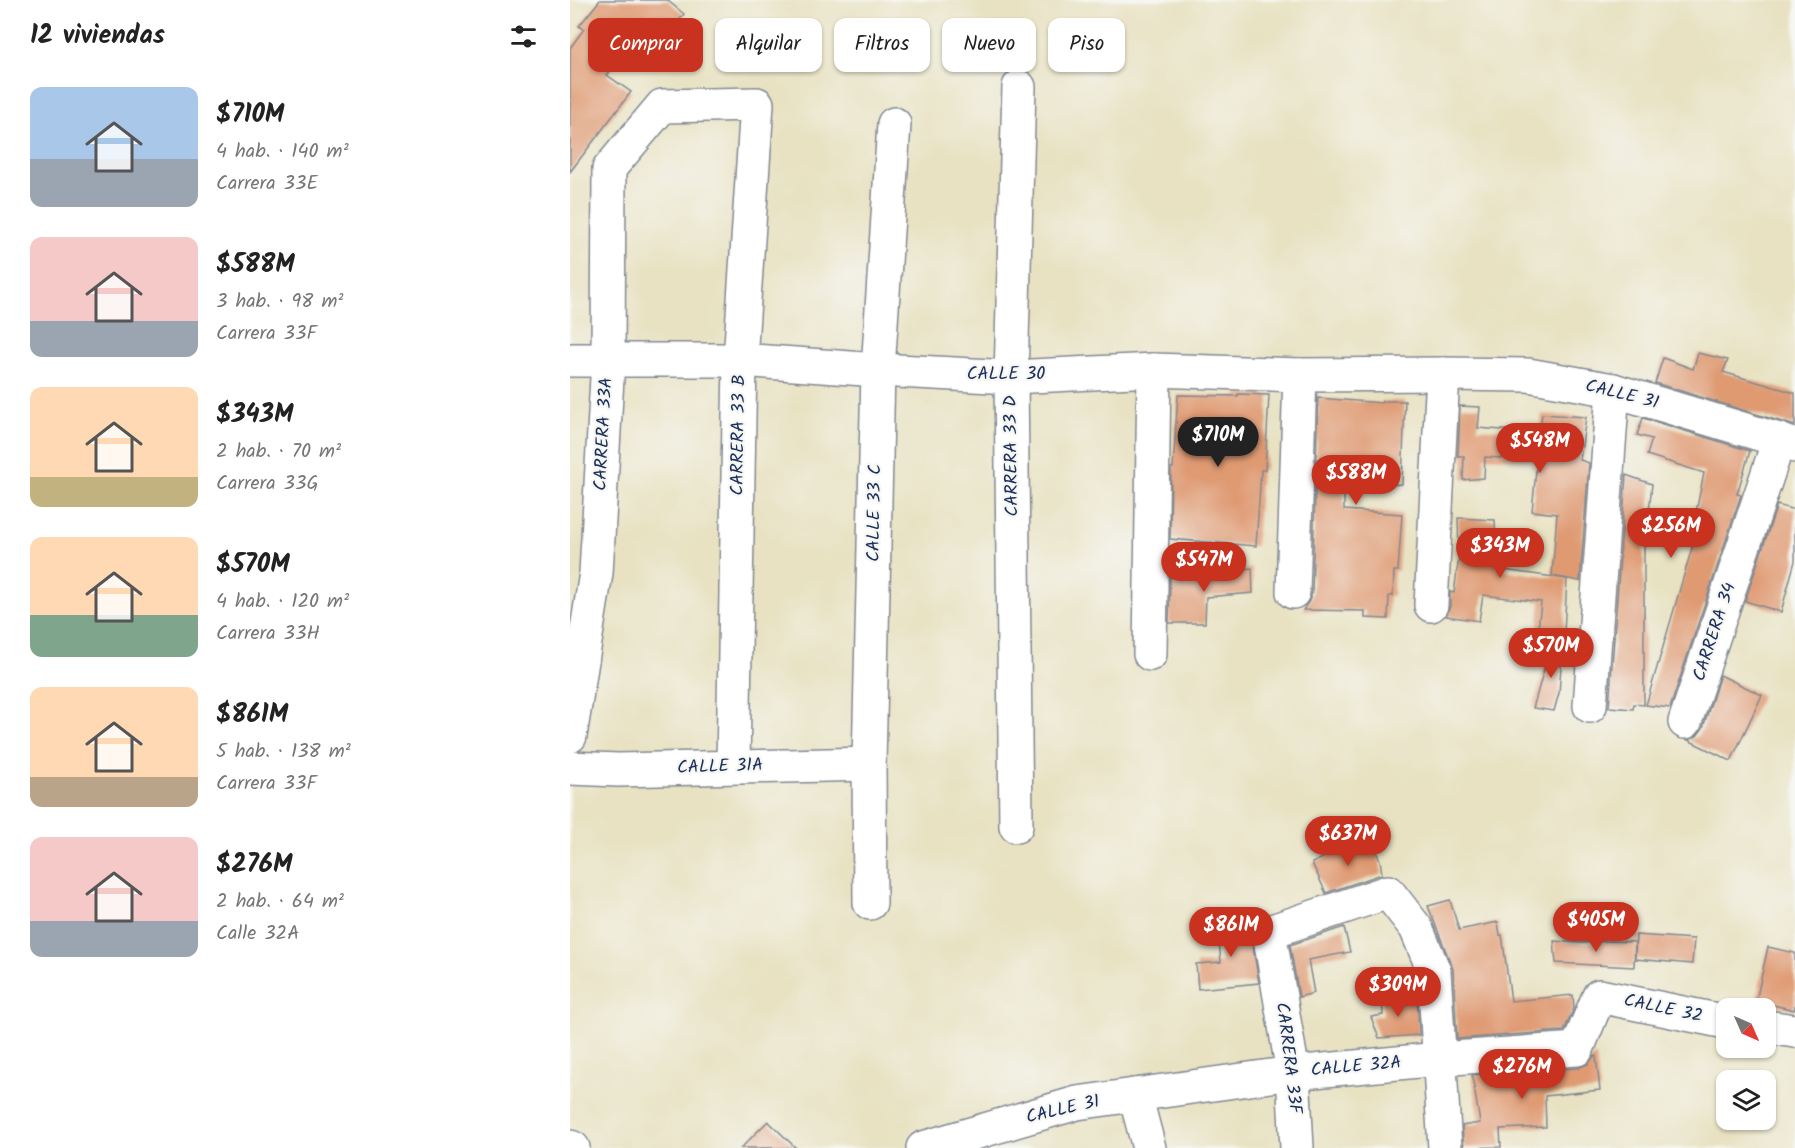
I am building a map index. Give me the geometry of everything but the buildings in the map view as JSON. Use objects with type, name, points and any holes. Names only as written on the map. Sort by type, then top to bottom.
[{"type":"street","name":"CARRERA 33 D","points":[[1016,826],[1011,377],[1019,87]]},
{"type":"street","name":"CARRERA 33A","points":[[570,736],[596,573],[608,360],[609,169],[662,106],[756,104]]},
{"type":"street","name":"CARRERA 33 B","points":[[733,766],[740,360],[756,104]]},
{"type":"street","name":"CALLE 33 C","points":[[870,903],[869,764],[878,370],[894,124]]},
{"type":"street","name":"CALLE 30","points":[[570,360],[740,360],[1011,377],[1154,370],[1300,375],[1443,374]]},
{"type":"street","points":[[1150,654],[1154,370]]},
{"type":"street","points":[[1431,605],[1443,374]]},
{"type":"street","name":"CALLE 31","points":[[1443,374],[1528,375],[1613,390],[1787,443]]},
{"type":"street","points":[[1293,592],[1300,375]]},
{"type":"street","points":[[1590,706],[1613,390]]},
{"type":"street","name":"CARRERA 34","points":[[1685,722],[1787,443]]},
{"type":"street","name":"CALLE 31A","points":[[570,768],[618,770],[869,764]]},
{"type":"street","name":"CARRERA 33F","points":[[1297,1148],[1293,1073],[1269,932],[1388,892],[1416,928],[1434,971],[1438,1059]]},
{"type":"street","name":"CALLE 32","points":[[1577,1049],[1599,996],[1716,1020]]},
{"type":"street","points":[[1776,1028],[1795,1031]]},
{"type":"street","name":"CALLE 32A","points":[[1135,1095],[1293,1073],[1577,1049]]},
{"type":"street","points":[[1438,1059],[1445,1148]]},
{"type":"street","points":[[1135,1095],[1149,1148]]},
{"type":"street","name":"CALLE 31","points":[[923,1148],[1077,1103],[1135,1095]]}]
